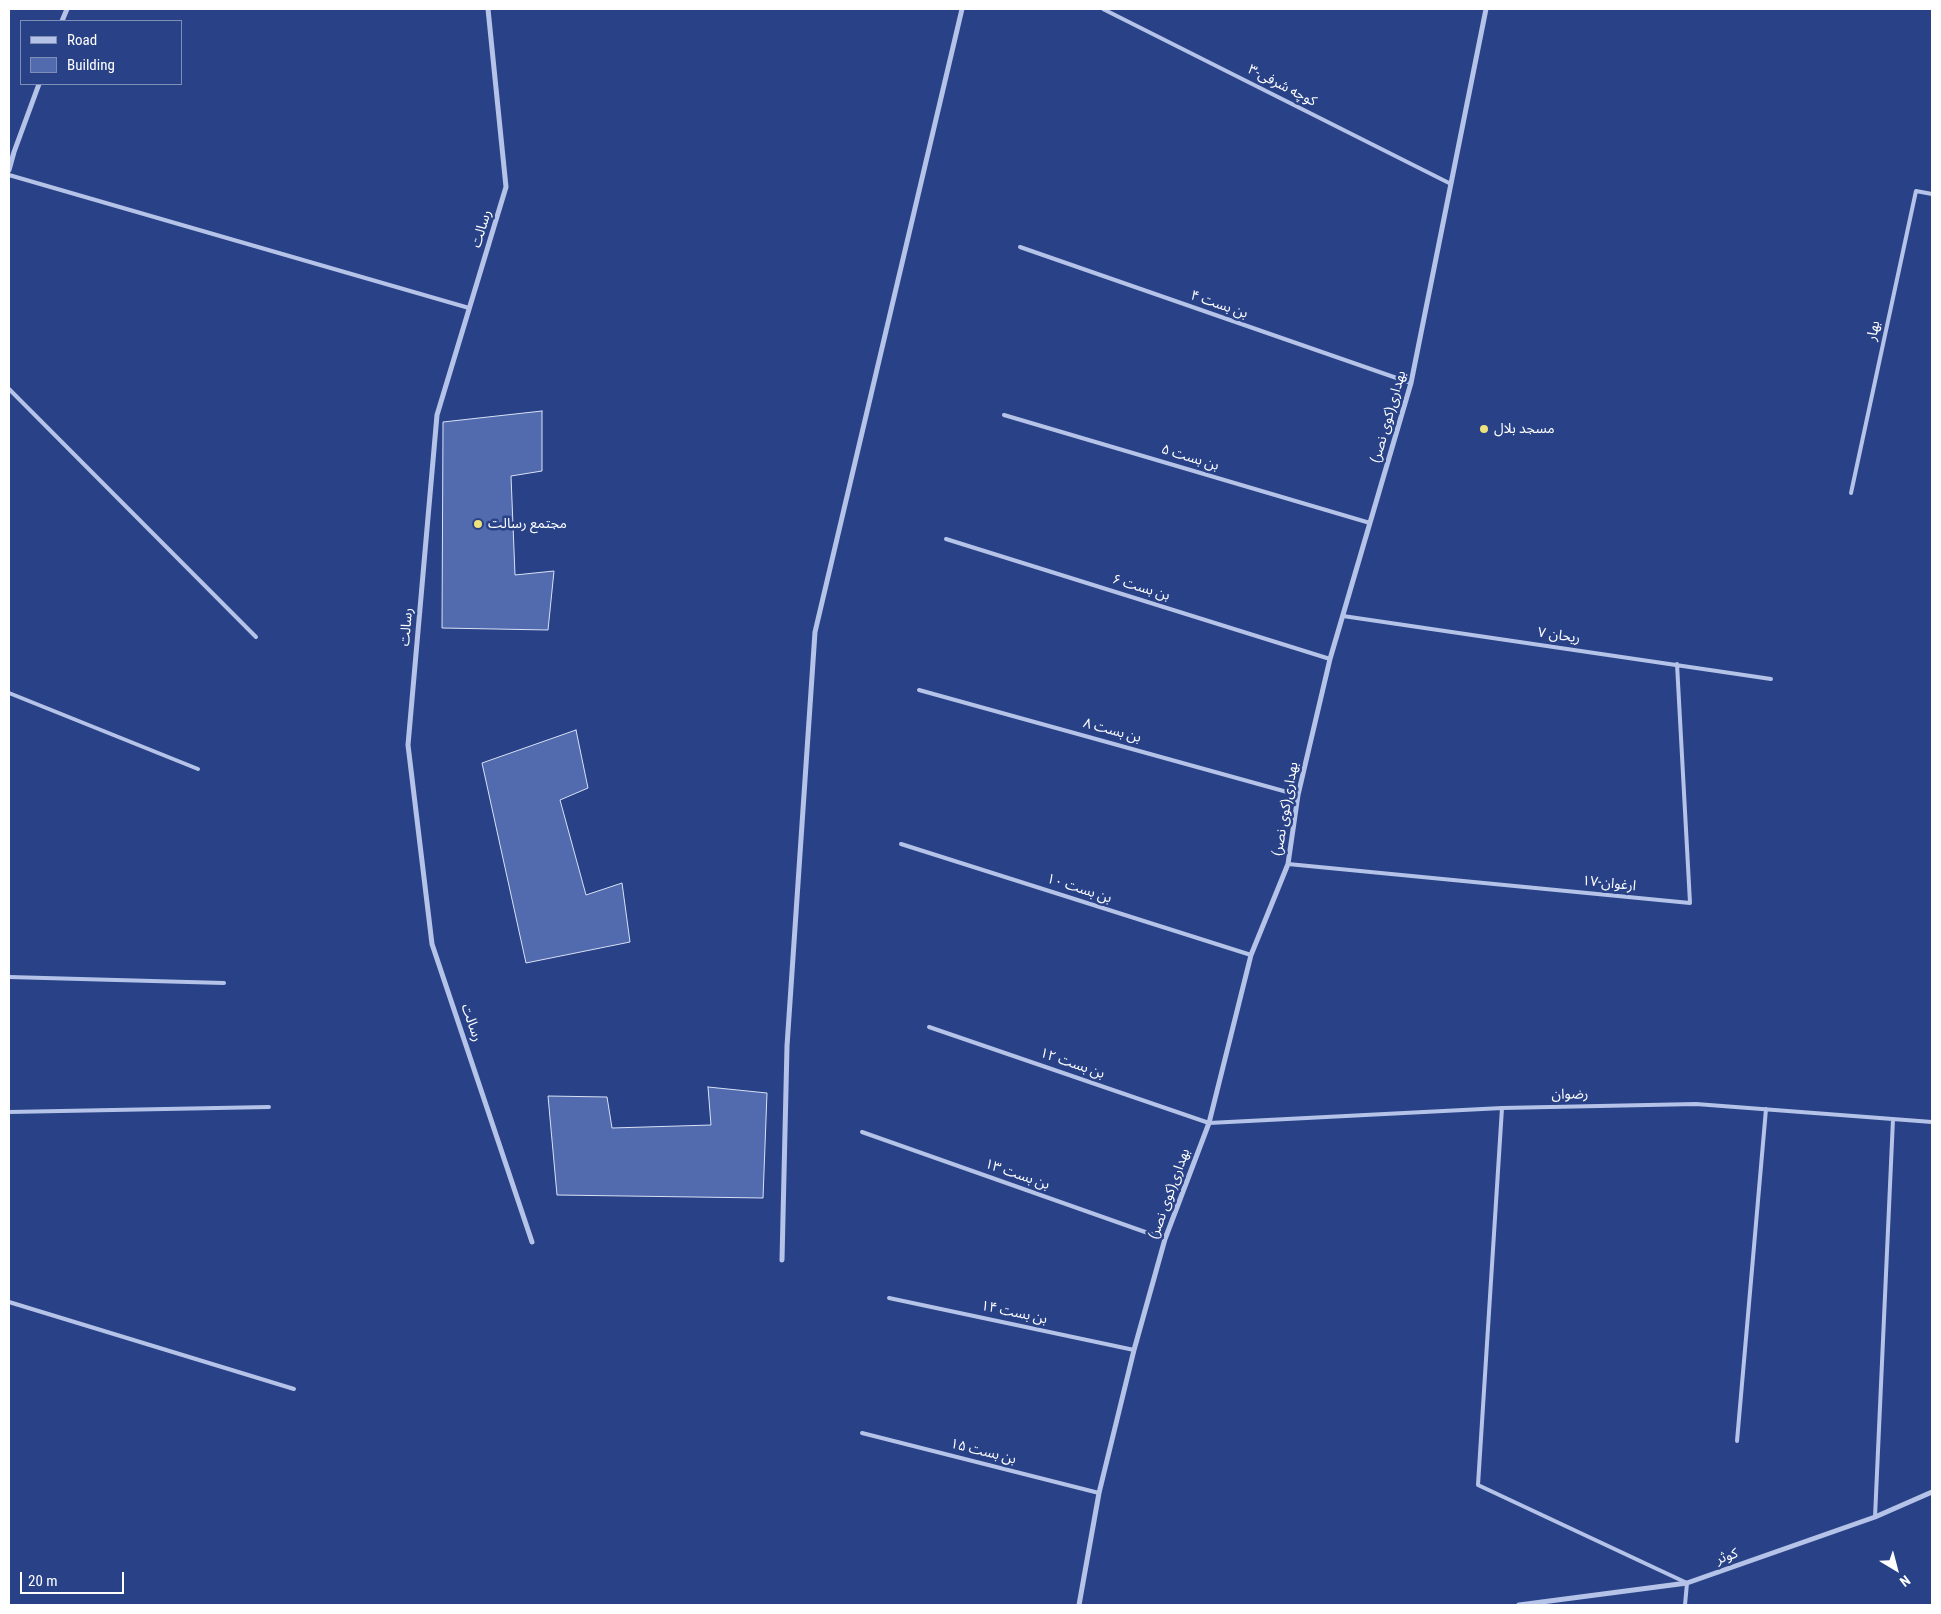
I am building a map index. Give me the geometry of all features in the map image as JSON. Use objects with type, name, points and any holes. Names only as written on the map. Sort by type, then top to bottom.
[{"type":"street","name":"رسالت","points":[[488,9],[506,187],[437,415],[408,745],[432,944],[532,1242]]},
{"type":"street","points":[[782,1260],[787,1046],[815,632],[962,9]]},
{"type":"street","name":"بهداری(کوی نصر)","points":[[1079,1605],[1099,1493],[1134,1350],[1165,1239],[1209,1122],[1251,955],[1288,864],[1298,795],[1330,659],[1411,383],[1486,9]]},
{"type":"street","points":[[9,170],[39,85]]},
{"type":"street","name":"کوثر","points":[[1519,1605],[1687,1583],[1875,1517],[1932,1492]]},
{"type":"lane","name":"کوچه شرفی-۳","points":[[1103,9],[1451,184]]},
{"type":"lane","points":[[9,175],[469,308]]},
{"type":"lane","name":"بهار","points":[[1851,493],[1916,191],[1932,194]]},
{"type":"lane","name":"بن بست ۴","points":[[1020,247],[1411,383]]},
{"type":"lane","points":[[9,389],[256,637]]},
{"type":"lane","name":"بن بست ۵","points":[[1004,414],[1370,523]]},
{"type":"lane","name":"بن بست ۶","points":[[946,539],[1330,659]]},
{"type":"lane","name":"ریحان ۷","points":[[1343,616],[1771,679]]},
{"type":"lane","name":"ارغوان-۱۷","points":[[1288,864],[1690,903],[1677,664]]},
{"type":"lane","name":"بن بست ۸","points":[[919,690],[1298,795]]},
{"type":"lane","points":[[9,693],[198,769]]},
{"type":"lane","name":"بن بست ۱۰","points":[[901,844],[1251,955]]},
{"type":"lane","points":[[9,977],[224,983]]},
{"type":"lane","name":"بن بست ۱۲","points":[[929,1027],[1209,1122]]},
{"type":"lane","name":"رضوان","points":[[1209,1122],[1502,1108],[1696,1104],[1932,1122]]},
{"type":"lane","points":[[9,1112],[269,1107]]},
{"type":"lane","points":[[1502,1108],[1478,1485],[1687,1583],[1685,1605]]},
{"type":"lane","points":[[1737,1441],[1766,1109]]},
{"type":"lane","points":[[1875,1517],[1893,1119]]},
{"type":"lane","name":"بن بست ۱۳","points":[[862,1132],[1165,1239]]},
{"type":"lane","name":"بن بست ۱۴","points":[[889,1298],[1134,1350]]},
{"type":"lane","points":[[9,1302],[294,1389]]},
{"type":"lane","name":"بن بست ۱۵","points":[[862,1433],[1099,1493]]},
{"type":"building","name":"مجتمع رسالت","points":[[542,411],[542,471],[511,476],[515,575],[554,571],[548,630],[442,628],[443,422]]},
{"type":"building","points":[[576,730],[588,788],[560,800],[586,895],[622,883],[630,942],[526,963],[482,763]]},
{"type":"building","points":[[708,1087],[767,1093],[763,1198],[557,1195],[548,1096],[607,1097],[612,1128],[711,1125]]},
{"type":"place","name":"مسجد بلال","points":[[1484,429]]},
{"type":"place","name":"مجتمع رسالت","points":[[478,524]]}]
